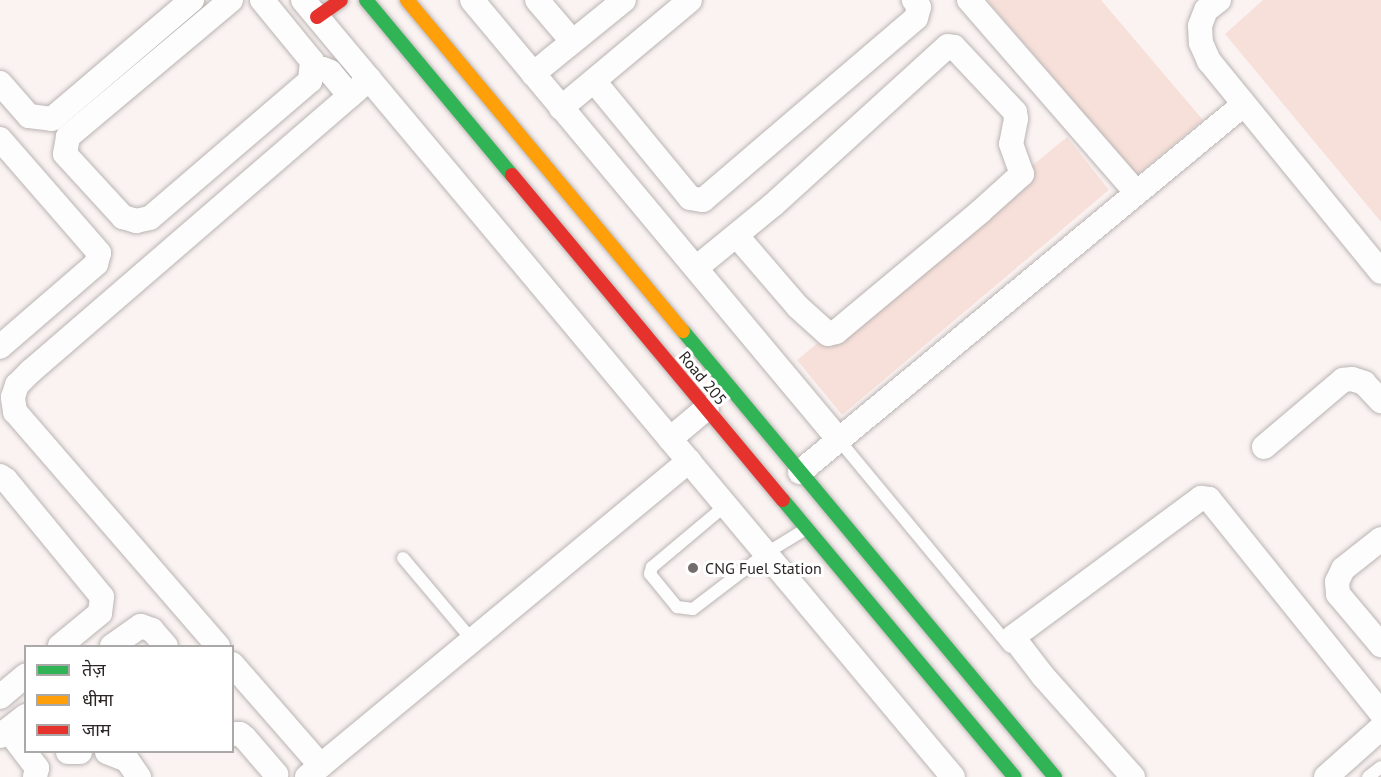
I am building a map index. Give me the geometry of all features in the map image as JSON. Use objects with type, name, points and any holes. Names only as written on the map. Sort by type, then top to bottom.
[{"type":"main road","points":[[310,8],[341,0]]},
{"type":"main road","name":"Road 205","points":[[366,0],[1015,777]]},
{"type":"main road","name":"Road 205","points":[[407,0],[1055,777]]},
{"type":"street","points":[[0,83],[29,116],[52,120],[192,0]]},
{"type":"street","points":[[231,0],[68,137],[65,154],[123,217],[136,221],[150,218],[310,81],[313,70],[312,61],[262,0]]},
{"type":"street","points":[[472,0],[839,440]]},
{"type":"street","points":[[537,0],[572,41]]},
{"type":"street","points":[[533,74],[624,0]]},
{"type":"street","points":[[561,108],[690,0]]},
{"type":"street","points":[[594,81],[690,198],[703,200],[916,18],[920,7],[914,0]]},
{"type":"street","points":[[969,0],[1136,192]]},
{"type":"street","points":[[1219,0],[1206,10],[1200,26],[1201,42],[1209,61],[1381,272]]},
{"type":"street","points":[[310,8],[953,777]]},
{"type":"street","points":[[696,268],[737,236],[948,46],[954,47],[1015,112],[1016,119],[1011,144],[1022,174],[836,332],[828,334],[798,307],[737,236]]},
{"type":"street","points":[[313,70],[323,69],[330,72],[350,96]]},
{"type":"street","points":[[217,645],[15,412],[7,407],[17,385],[26,376],[369,79]]},
{"type":"street","points":[[800,472],[1243,105]]},
{"type":"street","points":[[0,139],[99,253],[96,264],[0,347]]},
{"type":"street","points":[[1264,447],[1343,380],[1364,383],[1381,401]]},
{"type":"street","points":[[670,439],[707,408]]},
{"type":"street","points":[[234,734],[240,734],[245,738],[274,775],[311,764],[472,640],[689,461]]},
{"type":"street","points":[[0,476],[6,480],[102,597],[99,613],[61,645]]},
{"type":"street","points":[[1133,777],[1041,678],[1014,639],[1015,635],[1201,498],[1209,500],[1381,713]]},
{"type":"street","points":[[1381,539],[1343,569],[1337,582],[1338,594],[1381,645]]},
{"type":"street","points":[[113,645],[141,626],[153,630],[165,645]]},
{"type":"street","points":[[234,667],[311,764]]},
{"type":"street","points":[[0,697],[24,677]]},
{"type":"street","points":[[11,727],[24,748]]},
{"type":"street","points":[[1326,777],[1381,729]]},
{"type":"street","points":[[27,753],[37,768],[35,777]]},
{"type":"street","points":[[110,753],[127,760],[139,777]]},
{"type":"lane","points":[[839,440],[1041,678],[1118,777]]},
{"type":"lane","points":[[726,505],[658,560],[650,574],[677,607],[693,609],[765,554],[807,528]]},
{"type":"lane","points":[[403,558],[472,640]]},
{"type":"lane","points":[[1368,777],[1381,767]]},
{"type":"shaded area","points":[[987,0],[1101,0],[1203,120],[1137,175]]},
{"type":"shaded area","points":[[1263,0],[1381,0],[1381,222],[1225,34]]},
{"type":"shaded area","points":[[1067,137],[1109,190],[842,415],[797,360]]},
{"type":"traffic: fast","points":[[366,0],[512,175]]},
{"type":"traffic: fast","points":[[683,331],[1055,777]]},
{"type":"traffic: fast","points":[[783,500],[1015,777]]},
{"type":"traffic: slow","points":[[407,0],[683,331]]},
{"type":"traffic: jam","points":[[317,17],[341,0]]},
{"type":"traffic: jam","points":[[512,175],[783,500]]},
{"type":"place","name":"CNG Fuel Station","points":[[693,568]]}]
